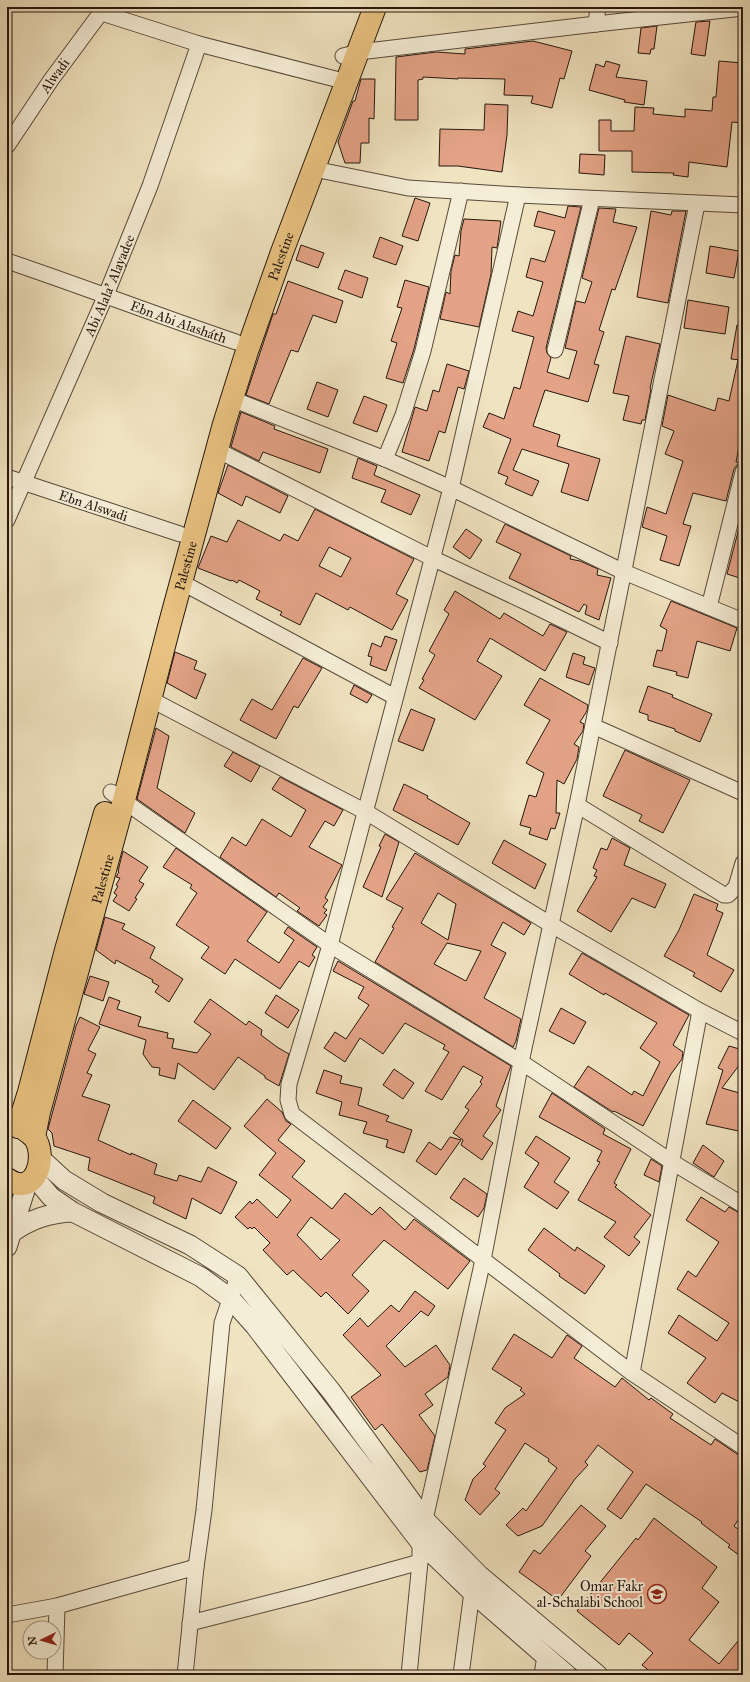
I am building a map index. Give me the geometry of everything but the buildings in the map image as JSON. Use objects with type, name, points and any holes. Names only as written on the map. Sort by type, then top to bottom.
[{"type":"main road","name":"Palestine","points":[[351,54],[361,7]]},
{"type":"main road","name":"Palestine","points":[[20,1132],[65,956],[150,699],[163,620],[180,534],[204,445],[236,342],[300,170],[341,80],[351,54],[375,7]]},
{"type":"main road","name":"Palestine","points":[[20,1132],[39,1112],[117,796],[163,620],[181,582],[232,399],[282,252],[314,170],[341,80]]},
{"type":"main road","points":[[7,1103],[16,1101],[29,1092]]},
{"type":"main road","points":[[20,1132],[38,1174],[23,1181]]},
{"type":"street","points":[[596,24],[598,7]]},
{"type":"street","points":[[351,54],[724,8],[743,8]]},
{"type":"street","points":[[104,10],[199,44],[341,80]]},
{"type":"street","name":"Alwadi","points":[[7,146],[51,80],[104,10]]},
{"type":"street","name":"Abi Alala' Alayadee","points":[[7,520],[106,295],[150,186],[199,44]]},
{"type":"street","points":[[314,170],[408,188],[592,199],[743,205]]},
{"type":"street","points":[[386,459],[403,415],[423,351],[461,191]]},
{"type":"street","points":[[518,195],[451,488],[330,945],[289,1084],[288,1100],[292,1114],[483,1260],[632,1373],[743,1447]]},
{"type":"street","points":[[556,350],[592,199]]},
{"type":"street","points":[[409,1675],[420,1562],[420,1542],[448,1410],[483,1260],[521,1062],[550,924],[578,806],[697,204]]},
{"type":"street","name":"Ebn Abi Alasháth","points":[[7,261],[106,295],[141,310],[236,342]]},
{"type":"street","points":[[232,399],[386,459],[451,488],[624,572],[743,621]]},
{"type":"street","points":[[217,450],[432,558],[610,643]]},
{"type":"street","points":[[709,606],[743,472]]},
{"type":"street","name":"Ebn Alswadi","points":[[7,476],[180,534]]},
{"type":"street","points":[[181,582],[395,697]]},
{"type":"street","points":[[150,699],[366,812],[550,924],[700,1011],[743,1033]]},
{"type":"street","points":[[593,726],[743,793]]},
{"type":"street","points":[[117,796],[330,945],[521,1062],[672,1162],[743,1205]]},
{"type":"street","points":[[578,806],[724,895],[728,895],[736,887],[743,863]]},
{"type":"street","points":[[632,1373],[700,1011]]},
{"type":"street","points":[[20,1132],[64,1180],[102,1203],[190,1245],[238,1276],[331,1391],[425,1520],[479,1574],[598,1675]]},
{"type":"street","points":[[9,1240],[23,1181],[73,1212],[201,1277],[231,1299],[255,1326],[420,1542],[472,1592],[567,1675]]},
{"type":"street","points":[[9,1240],[29,1221],[61,1212],[73,1212]]},
{"type":"street","points":[[185,1675],[196,1568],[204,1510],[222,1323],[238,1276]]},
{"type":"street","points":[[190,1624],[420,1562]]},
{"type":"street","points":[[7,1615],[57,1606],[196,1568]]},
{"type":"street","points":[[461,1675],[472,1592]]},
{"type":"street","points":[[55,1675],[57,1606]]},
{"type":"street","points":[[542,1675],[545,1656]]},
{"type":"place","name":"Omar Fakr al-Schalabi School","points":[[657,1594]]}]
